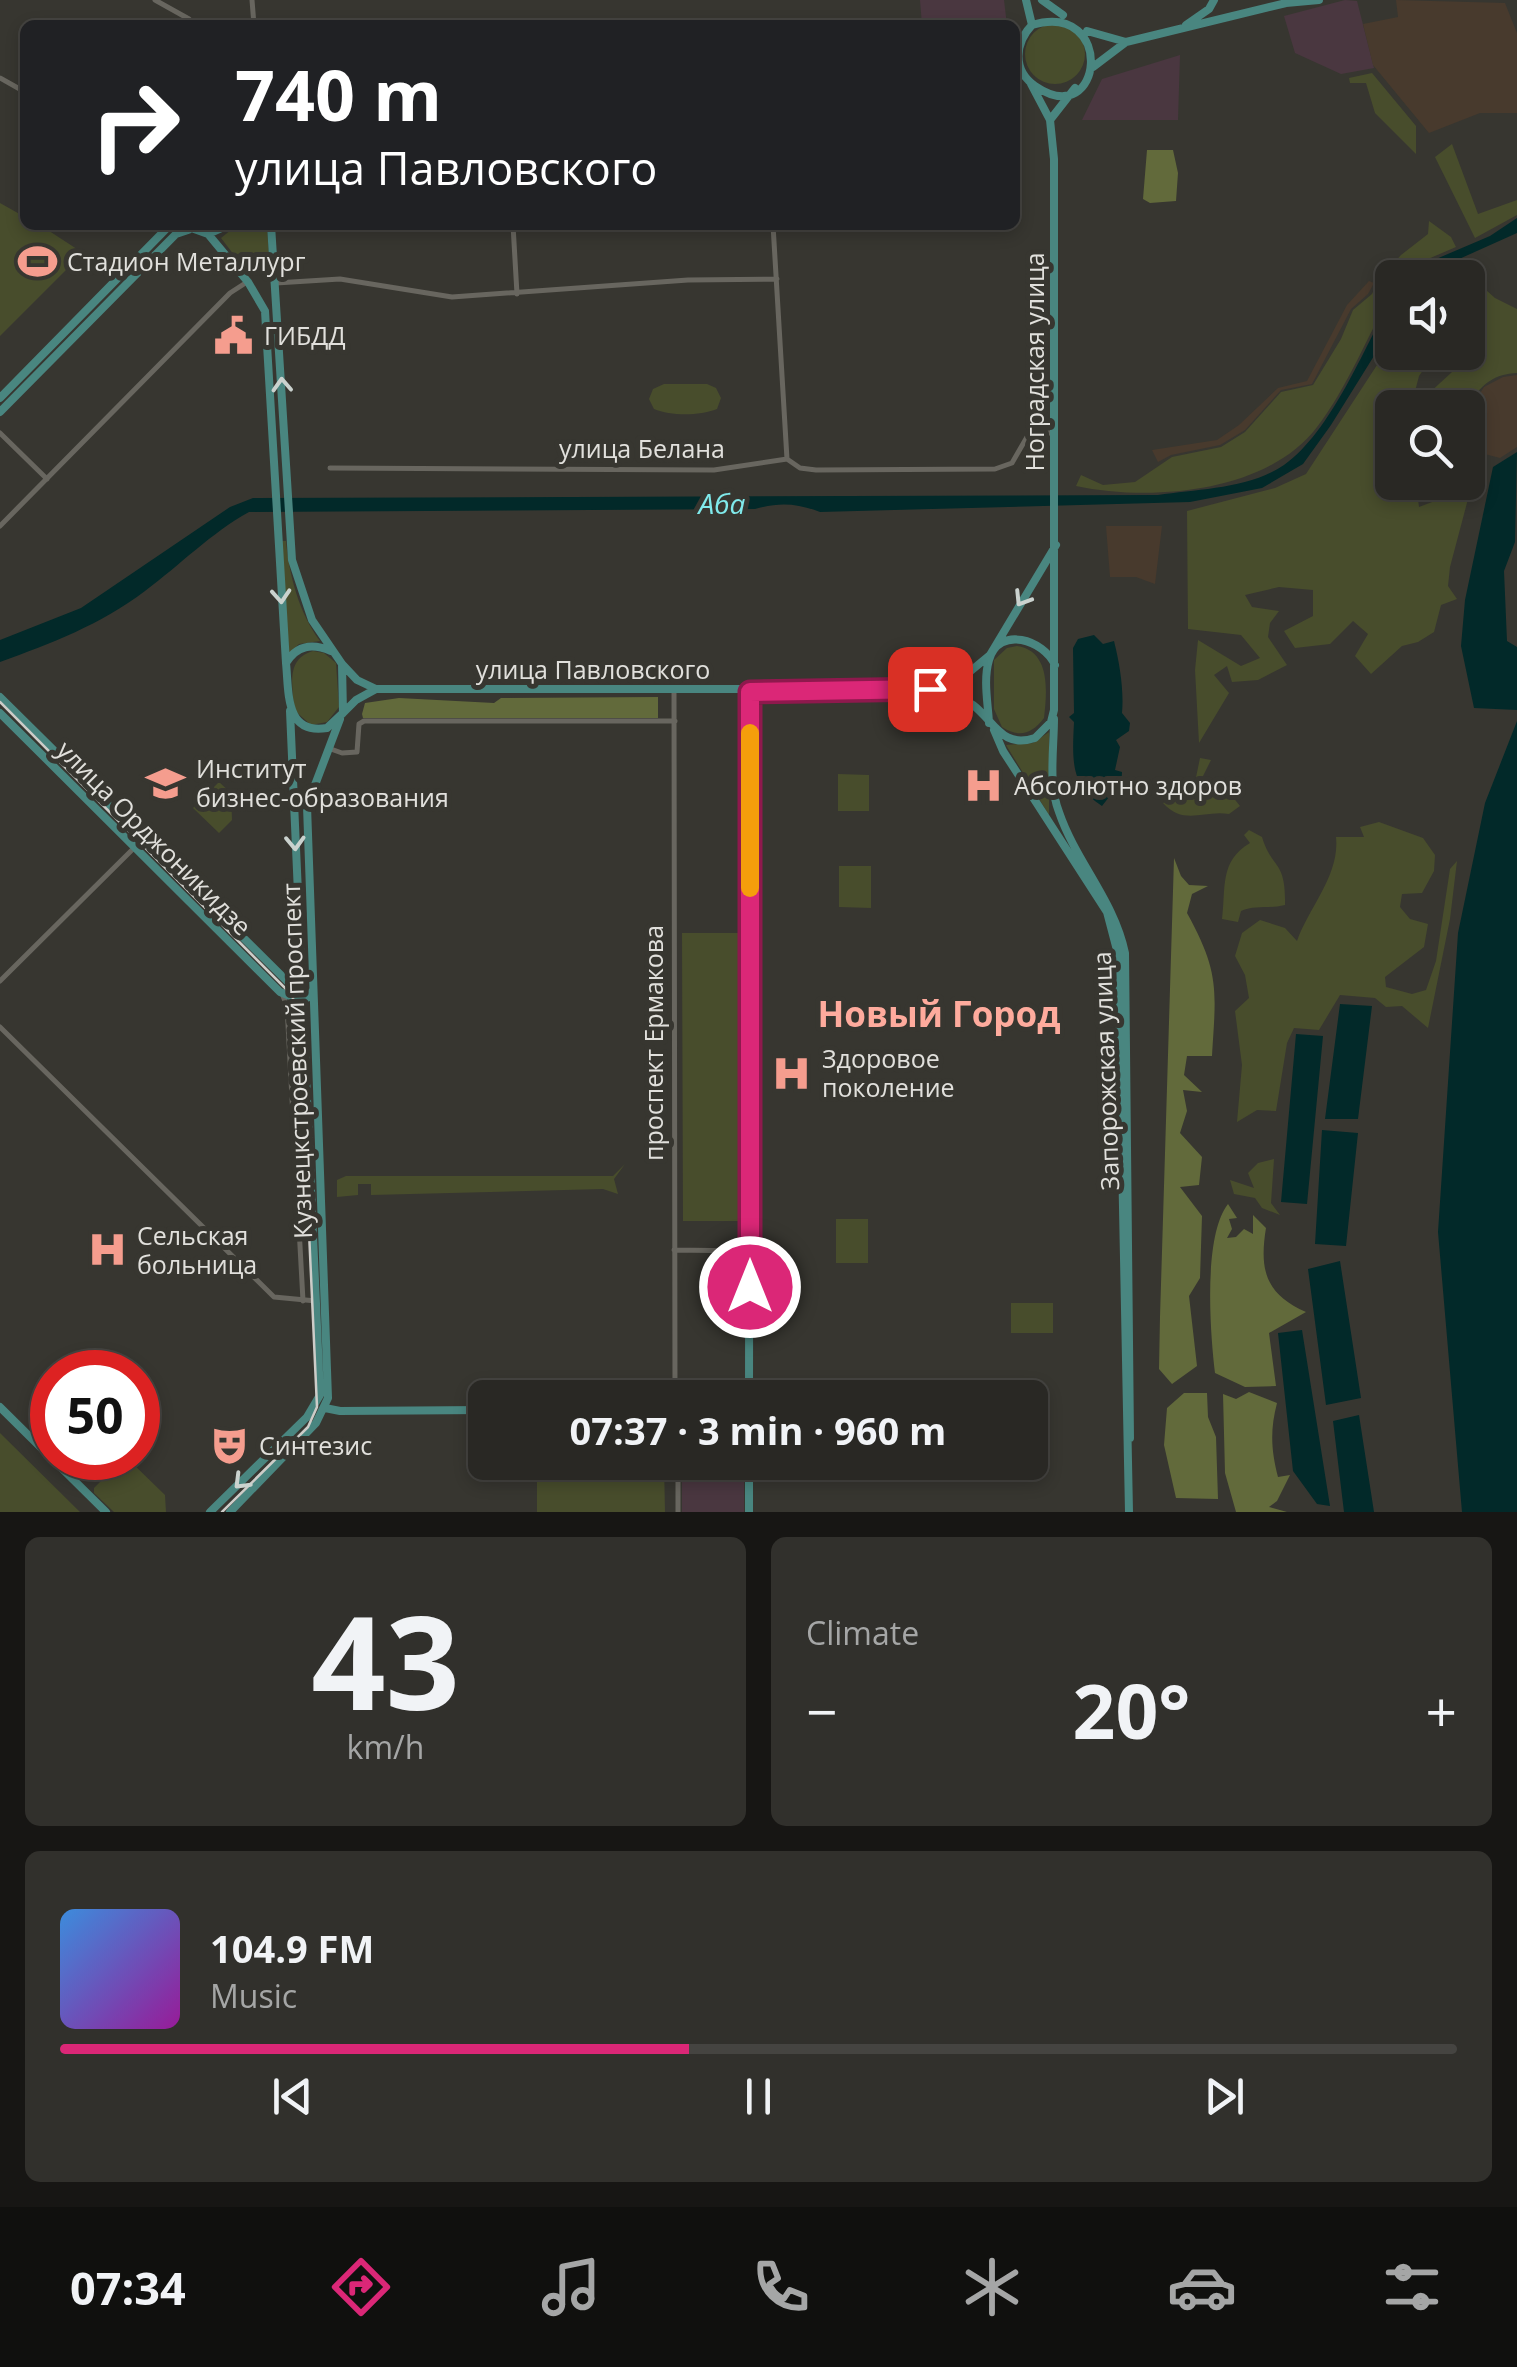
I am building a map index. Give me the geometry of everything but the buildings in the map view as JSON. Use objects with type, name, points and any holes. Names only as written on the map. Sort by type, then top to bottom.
[{"type":"main road","points":[[1026,0],[1032,25]]},
{"type":"main road","points":[[1042,0],[1085,30],[1126,42]]},
{"type":"main road","points":[[1182,28],[1209,10],[1214,0]]},
{"type":"main road","points":[[1020,61],[1050,120],[1091,68],[1126,42],[1288,1],[1302,4],[1319,0]]},
{"type":"main road","points":[[1020,37],[1042,19],[1066,18]]},
{"type":"main road","points":[[1085,30],[1093,48],[1091,68]]},
{"type":"main road","points":[[1020,49],[1024,34]]},
{"type":"main road","points":[[1020,77],[1053,93],[1076,86]]},
{"type":"main road","name":"Ноградская улица","points":[[1050,120],[1056,666]]},
{"type":"main road","points":[[0,398],[165,230]]},
{"type":"main road","points":[[0,412],[181,230]]},
{"type":"main road","points":[[195,230],[208,234],[248,282],[265,311],[290,711],[311,730],[327,728],[376,690],[357,680],[331,651],[312,620],[299,587],[290,529],[271,230]]},
{"type":"main road","points":[[208,234],[217,230]]},
{"type":"main road","points":[[990,655],[1008,641],[1033,641],[1044,648],[1056,666],[1054,710],[1044,732],[1028,740],[1011,740],[992,726],[986,686],[990,655],[1056,545]]},
{"type":"main road","points":[[286,664],[304,647],[313,645],[331,651]]},
{"type":"main road","name":"улица Павловского","points":[[376,690],[930,689],[961,679],[990,655]]},
{"type":"main road","points":[[342,664],[342,716]]},
{"type":"main road","name":"улица Павловского","points":[[930,689],[964,700],[992,726]]},
{"type":"main road","points":[[749,1380],[750,692]]},
{"type":"main road","name":"улица Орджоникидзе","points":[[0,697],[280,992]]},
{"type":"main road","name":"Запорожская улица","points":[[1054,710],[1053,788],[1058,812],[1112,909],[1125,953],[1132,1419],[1128,1448]]},
{"type":"main road","name":"Кузнецкстроевский проспект","points":[[230,1512],[316,1423],[325,1408],[327,1347],[312,1106],[300,998],[290,711]]},
{"type":"main road","name":"улица Орджоникидзе","points":[[0,713],[300,998]]},
{"type":"main road","name":"Кузнецкстроевский проспект","points":[[312,1106],[307,806],[342,716]]},
{"type":"main road","name":"Запорожская улица","points":[[992,726],[1003,751],[1106,912],[1118,954],[1130,1512]]},
{"type":"main road","points":[[285,980],[296,980],[300,968]]},
{"type":"main road","points":[[300,998],[313,988]]},
{"type":"main road","points":[[280,992],[300,998],[313,1010]]},
{"type":"main road","name":"Кузнецкстроевский проспект","points":[[322,1301],[320,1394],[325,1408]]},
{"type":"main road","points":[[327,1347],[334,1406],[340,1411]]},
{"type":"main road","points":[[210,1512],[307,1416],[320,1394]]},
{"type":"main road","points":[[0,1406],[106,1512]]},
{"type":"main road","points":[[307,1416],[325,1408],[468,1410]]},
{"type":"main road","name":"Кузнецкстроевский проспект","points":[[316,1423],[340,1411]]},
{"type":"main road","points":[[749,1480],[750,1512]]},
{"type":"street","points":[[155,0],[190,20]]},
{"type":"street","points":[[513,230],[516,294]]},
{"type":"street","points":[[773,230],[787,459]]},
{"type":"street","points":[[276,283],[340,279],[452,298],[688,280],[777,279]]},
{"type":"street","points":[[0,526],[230,293],[248,282]]},
{"type":"street","name":"улица Белана","points":[[330,468],[714,470],[787,459],[800,468],[816,470],[1004,468],[1012,463],[1028,437],[1054,432]]},
{"type":"street","points":[[0,433],[47,478]]},
{"type":"street","name":"проспект Ермакова","points":[[674,689],[675,1380]]},
{"type":"street","points":[[328,748],[342,753],[357,752],[359,724],[364,721],[676,722]]},
{"type":"street","points":[[0,980],[138,844]]},
{"type":"street","points":[[280,992],[287,1006],[303,1301]]},
{"type":"street","points":[[0,1027],[267,1290],[281,1300],[322,1301]]},
{"type":"street","points":[[674,1250],[750,1250]]},
{"type":"street","points":[[678,1480],[678,1512]]},
{"type":"shaded area","points":[[920,0],[1004,0],[1006,20],[922,20]]},
{"type":"shaded area","points":[[1345,0],[1357,1],[1374,68],[1341,74],[1295,53],[1284,16]]},
{"type":"shaded area","points":[[1396,0],[1505,3],[1517,33],[1517,113],[1480,113],[1429,133],[1373,65],[1363,24],[1398,17]]},
{"type":"shaded area","points":[[1180,55],[1178,120],[1082,120],[1102,79]]},
{"type":"shaded area","points":[[1369,281],[1374,283],[1368,294],[1351,309],[1312,384],[1281,390],[1245,430],[1220,445],[1171,455],[1158,462],[1152,450],[1217,440],[1278,388],[1307,381],[1347,305]]},
{"type":"shaded area","points":[[1517,375],[1517,447],[1500,458],[1485,454],[1482,390],[1503,377]]},
{"type":"shaded area","points":[[1106,526],[1162,526],[1155,584],[1136,577],[1110,577]]},
{"type":"shaded area","points":[[682,1480],[744,1480],[744,1512],[682,1512]]},
{"type":"green space","points":[[1055,24],[1076,33],[1085,54],[1076,75],[1055,84],[1034,75],[1025,54],[1034,33]]},
{"type":"green space","points":[[1372,73],[1416,126],[1416,154],[1375,113],[1366,83],[1350,83],[1349,78]]},
{"type":"green space","points":[[1452,144],[1478,214],[1517,200],[1517,215],[1475,238],[1435,157]]},
{"type":"green space","points":[[1147,150],[1173,150],[1178,173],[1176,201],[1150,203],[1143,199]]},
{"type":"green space","name":"Стадион Металлург","points":[[0,203],[20,214],[20,230],[48,230],[83,253],[0,336]]},
{"type":"green space","points":[[1429,221],[1451,237],[1456,247],[1426,260],[1396,260],[1401,255],[1428,234]]},
{"type":"green space","points":[[231,230],[267,230],[270,272],[244,268],[221,238]]},
{"type":"green space","points":[[1375,288],[1375,325],[1338,395],[1317,427],[1295,449],[1269,466],[1239,479],[1172,492],[1106,491],[1076,486],[1081,475],[1103,485],[1135,482],[1172,457],[1221,447],[1245,432],[1281,392],[1313,385],[1341,339],[1353,310]]},
{"type":"green space","points":[[1485,289],[1517,309],[1517,373],[1502,375],[1479,390],[1432,390],[1452,372],[1485,370]]},
{"type":"green space","points":[[1375,368],[1423,370],[1415,390],[1375,390],[1375,500],[1418,500],[1419,507],[1437,500],[1468,500],[1450,567],[1448,586],[1457,599],[1441,605],[1434,632],[1402,646],[1371,674],[1355,656],[1368,634],[1353,621],[1330,644],[1295,648],[1284,631],[1313,616],[1313,590],[1279,587],[1245,595],[1252,607],[1279,611],[1270,623],[1268,637],[1287,665],[1258,680],[1232,682],[1227,666],[1214,675],[1229,693],[1199,743],[1195,670],[1198,640],[1241,666],[1260,658],[1241,635],[1188,629],[1187,511],[1275,488],[1306,474]]},
{"type":"green space","points":[[664,384],[707,384],[716,388],[721,398],[717,409],[710,411],[661,411],[654,409],[649,399],[653,389]]},
{"type":"green space","points":[[281,541],[286,541],[301,606],[320,641],[299,644],[289,653]]},
{"type":"green space","points":[[1017,646],[1036,656],[1046,685],[1044,718],[1035,728],[1020,733],[1002,727],[994,709],[994,660],[1007,648]]},
{"type":"green space","points":[[313,651],[324,653],[336,663],[339,707],[327,722],[311,725],[294,710],[292,683],[298,660]]},
{"type":"green space","points":[[658,697],[658,718],[363,718],[362,714],[365,703],[399,698],[494,703],[501,698]]},
{"type":"green space","points":[[1049,732],[1049,815],[1006,745],[1033,743]]},
{"type":"green space","points":[[1200,758],[1211,760],[1200,782],[1216,786],[1223,797],[1232,796],[1240,806],[1229,814],[1186,816],[1163,803],[1193,792]]},
{"type":"green space","points":[[838,774],[869,775],[869,811],[838,811]]},
{"type":"green space","points":[[219,782],[231,793],[232,820],[219,833],[193,808]]},
{"type":"green space","points":[[1379,822],[1423,838],[1435,855],[1434,871],[1422,893],[1402,894],[1400,907],[1410,919],[1428,924],[1424,947],[1385,977],[1386,987],[1412,994],[1426,990],[1436,961],[1450,869],[1457,861],[1450,919],[1428,1028],[1402,1006],[1386,1007],[1375,998],[1340,995],[1319,1030],[1294,1028],[1287,1043],[1276,1111],[1257,1110],[1237,1122],[1242,1065],[1235,1011],[1249,998],[1245,975],[1235,956],[1242,933],[1260,920],[1285,928],[1297,941],[1329,878],[1336,837],[1364,837],[1360,827]]},
{"type":"green space","points":[[1249,830],[1262,837],[1281,872],[1285,905],[1241,911],[1238,922],[1222,919],[1229,867],[1250,843],[1244,835]]},
{"type":"green space","points":[[1174,858],[1189,885],[1208,886],[1192,894],[1187,913],[1205,951],[1215,998],[1212,1056],[1187,1056],[1184,1075],[1202,1092],[1183,1090],[1187,1111],[1180,1133],[1202,1157],[1199,1185],[1180,1187],[1202,1216],[1200,1278],[1189,1296],[1197,1366],[1172,1384],[1159,1369]]},
{"type":"green space","points":[[839,866],[871,866],[871,908],[839,907]]},
{"type":"green space","points":[[682,933],[744,933],[744,1221],[683,1221]]},
{"type":"green space","points":[[1274,1159],[1271,1203],[1280,1215],[1262,1208],[1255,1198],[1234,1194],[1230,1180],[1254,1188],[1248,1173],[1258,1163]]},
{"type":"green space","points":[[625,1164],[614,1179],[618,1194],[603,1189],[371,1195],[371,1184],[358,1184],[358,1195],[337,1197],[337,1180],[346,1176],[613,1176]]},
{"type":"green space","points":[[1228,1204],[1237,1218],[1229,1219],[1232,1229],[1227,1238],[1236,1237],[1244,1229],[1253,1234],[1253,1215],[1266,1228],[1264,1257],[1268,1279],[1282,1297],[1306,1312],[1269,1333],[1276,1386],[1245,1387],[1215,1373],[1210,1310],[1212,1261],[1220,1219]]},
{"type":"green space","points":[[836,1219],[868,1219],[868,1263],[836,1263]]},
{"type":"green space","points":[[1011,1303],[1053,1303],[1053,1333],[1011,1333]]},
{"type":"green space","points":[[1249,1392],[1277,1403],[1272,1431],[1274,1458],[1278,1477],[1290,1475],[1277,1501],[1269,1507],[1287,1512],[1236,1512],[1225,1473],[1223,1394],[1236,1399]]},
{"type":"green space","points":[[1184,1393],[1207,1393],[1208,1417],[1216,1437],[1218,1499],[1176,1498],[1164,1445],[1167,1408]]},
{"type":"green space","points":[[0,1433],[30,1463],[30,1480],[48,1480],[80,1512],[0,1512]]},
{"type":"green space","points":[[102,1480],[150,1480],[165,1495],[166,1512],[114,1512],[94,1493]]},
{"type":"green space","points":[[537,1480],[664,1480],[665,1512],[537,1512]]},
{"type":"water","points":[[1517,218],[1517,233],[1457,260],[1434,260],[1490,236]]},
{"type":"water","name":"Аба","points":[[1375,331],[1375,354],[1303,464],[1262,488],[1190,502],[820,512],[788,504],[755,509],[249,512],[111,614],[0,662],[0,640],[81,608],[230,507],[253,498],[1158,495],[1239,483],[1284,465],[1317,432]]},
{"type":"water","points":[[1517,452],[1515,542],[1504,571],[1507,641],[1517,647],[1517,710],[1474,708],[1461,646],[1465,600],[1493,467]]},
{"type":"water","points":[[1094,635],[1103,644],[1114,641],[1122,713],[1130,723],[1129,731],[1116,740],[1120,747],[1115,770],[1122,772],[1121,791],[1113,792],[1102,806],[1079,781],[1074,761],[1074,722],[1069,717],[1074,713],[1073,648],[1078,639]]},
{"type":"water","points":[[1517,721],[1517,1512],[1462,1512],[1438,1232],[1458,933],[1485,803]]},
{"type":"water","points":[[1340,1004],[1372,1006],[1358,1119],[1325,1119]]},
{"type":"water","points":[[1296,1034],[1323,1036],[1307,1204],[1281,1202]]},
{"type":"water","points":[[1322,1130],[1358,1133],[1346,1246],[1315,1244]]},
{"type":"water","points":[[1340,1261],[1361,1398],[1326,1405],[1308,1269]]},
{"type":"water","points":[[1302,1330],[1330,1506],[1317,1504],[1293,1471],[1278,1333]]},
{"type":"water","points":[[1359,1415],[1374,1512],[1344,1512],[1333,1421]]},
{"type":"tram line","points":[[0,702],[291,994],[299,1012],[317,1407],[308,1427],[222,1512]]},
{"type":"slow traffic","points":[[750,733],[750,888]]},
{"type":"place","name":"Стадион Металлург","points":[[37,262]]},
{"type":"place","name":"ГИБДД","points":[[234,336]]},
{"type":"place","name":"Институт бизнес-образования","points":[[166,783]]},
{"type":"place","name":"Абсолютно здоров","points":[[984,786]]},
{"type":"place","name":"Здоровое поколение","points":[[792,1073]]},
{"type":"place","name":"Сельская больница","points":[[107,1250]]},
{"type":"place","name":"Синтезис","points":[[229,1446]]},
{"type":"district","name":"Новый Город","points":[[939,1015]]},
{"type":"route","points":[[750,1287],[750,692],[930,689]]}]
